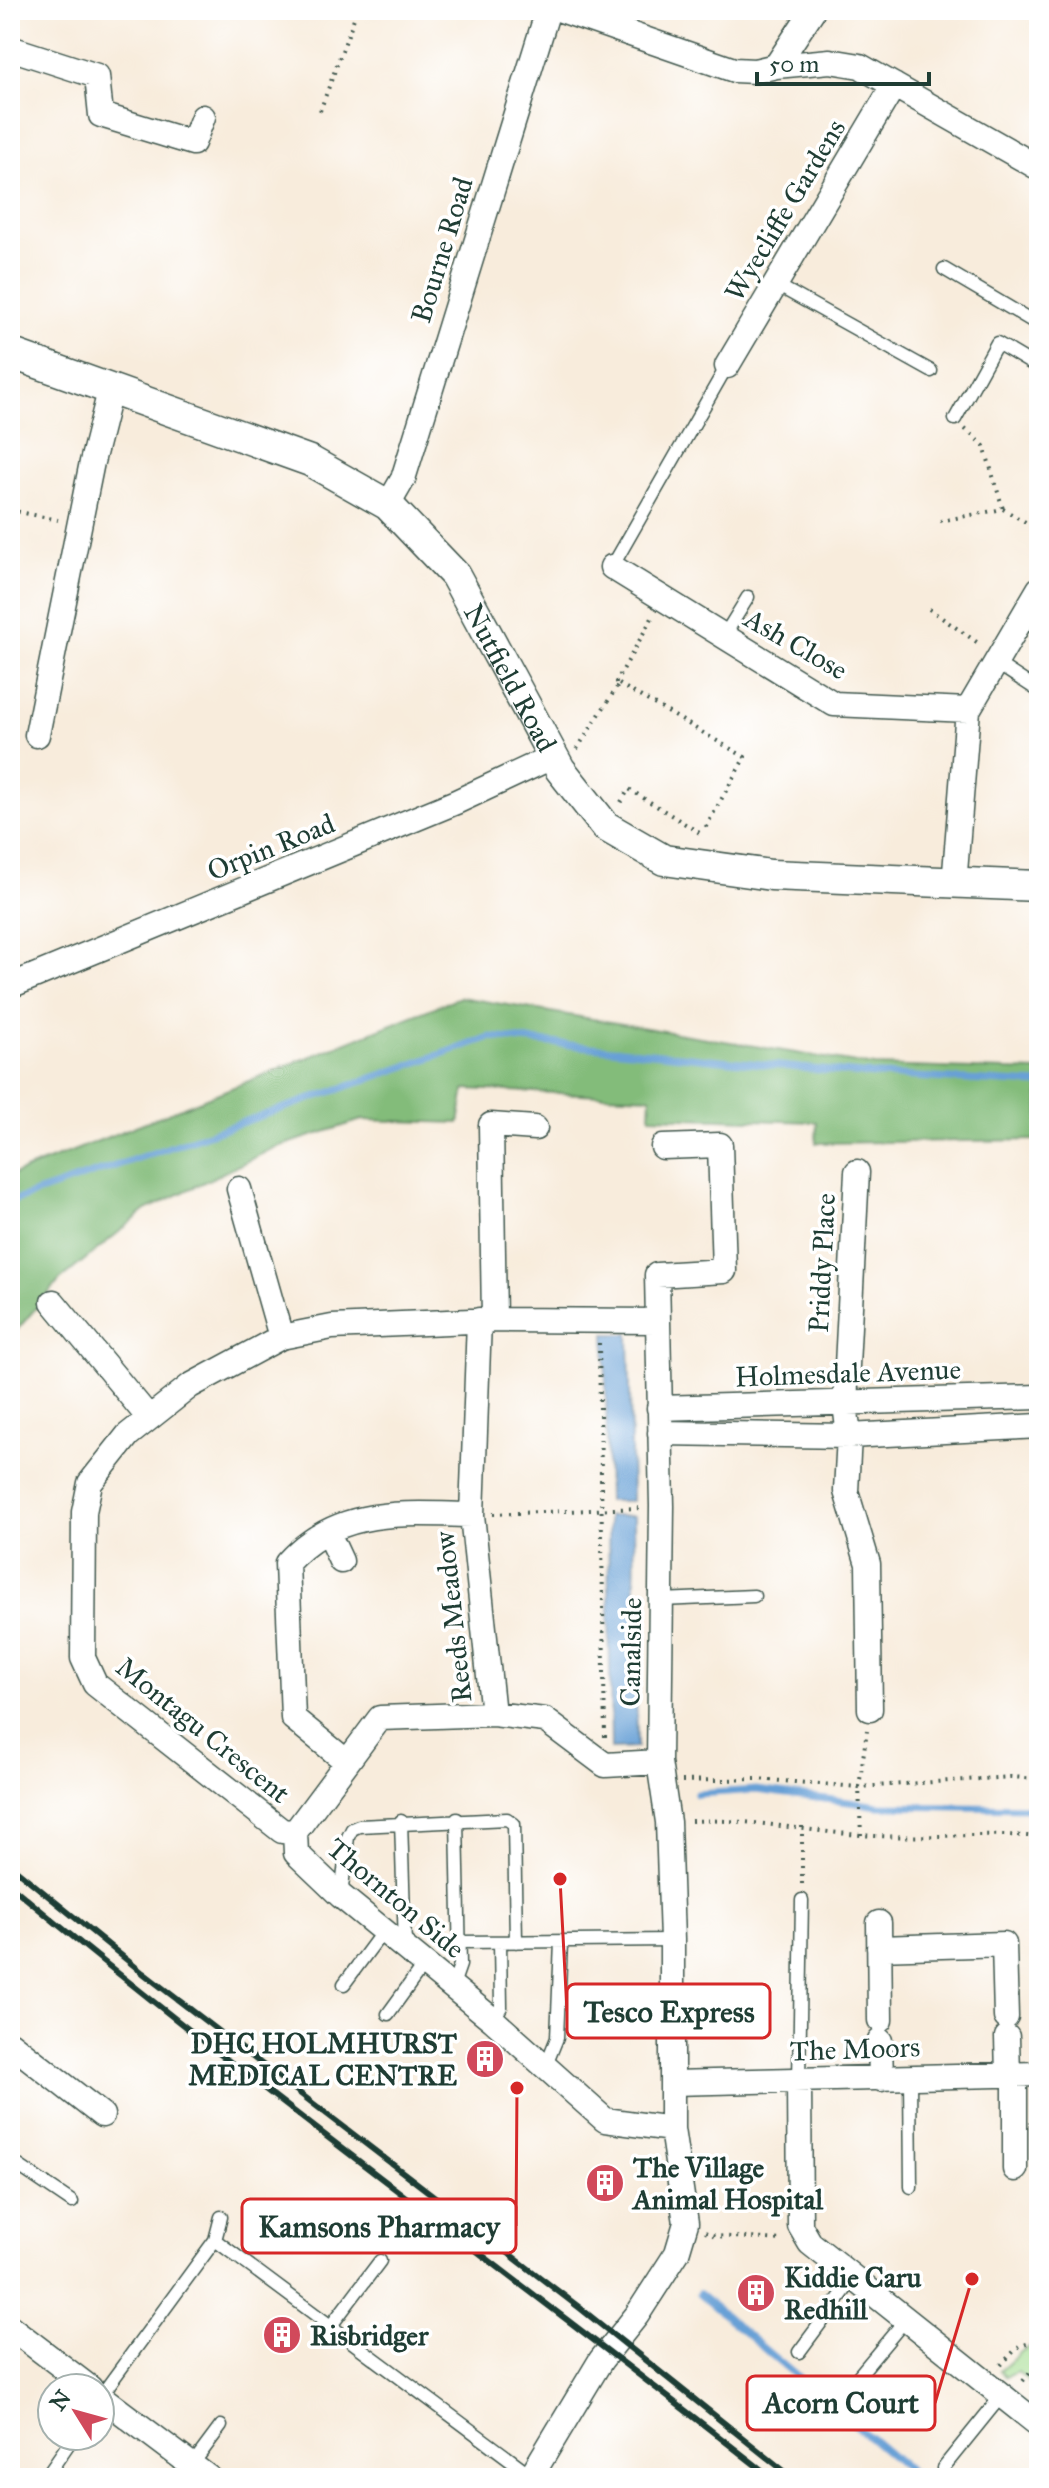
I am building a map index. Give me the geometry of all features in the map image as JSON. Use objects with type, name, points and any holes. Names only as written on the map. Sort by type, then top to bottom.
[{"type":"street","name":"Bourne Road","points":[[388,505],[403,479],[548,10]]},
{"type":"street","points":[[561,10],[734,70],[755,71],[830,61],[860,66],[1036,160]]},
{"type":"street","points":[[776,66],[813,10]]},
{"type":"street","points":[[10,48],[97,76],[101,115],[193,143],[203,117]]},
{"type":"street","name":"Wyecliffe Gardens","points":[[727,366],[894,85]]},
{"type":"street","name":"Nutfield Road","points":[[10,353],[310,461],[388,505],[455,575],[556,763],[605,826],[664,860],[771,875],[954,885],[1039,886]]},
{"type":"street","points":[[37,735],[111,387]]},
{"type":"street","name":"Ash Close","points":[[612,567],[834,704],[968,710]]},
{"type":"street","points":[[954,885],[968,710],[1039,589]]},
{"type":"street","name":"Orpin Road","points":[[10,986],[556,763]]},
{"type":"street","points":[[487,1320],[491,1125],[535,1128]]},
{"type":"street","name":"Canalside","points":[[530,2477],[601,2360],[637,2315],[677,2253],[686,2223],[672,2129],[672,1940],[668,1822],[661,1772],[662,1506],[657,1275],[724,1271],[720,1145],[663,1147]]},
{"type":"street","name":"Priddy Place","points":[[857,1172],[845,1404],[849,1436],[846,1491],[868,1564],[870,1709]]},
{"type":"street","points":[[239,1189],[281,1337]]},
{"type":"street","points":[[53,1302],[149,1418],[190,1386],[281,1337],[332,1327],[487,1320],[658,1321]]},
{"type":"street","name":"Reeds Meadow","points":[[487,1320],[472,1515],[493,1714]]},
{"type":"street","name":"Holmesdale Avenue","points":[[659,1408],[1039,1397]]},
{"type":"street","name":"Montagu Crescent","points":[[149,1418],[128,1435],[90,1483],[84,1512],[83,1658],[87,1671],[95,1684],[282,1831],[295,1832]]},
{"type":"street","name":"Holmesdale Avenue","points":[[660,1433],[849,1436],[1039,1426]]},
{"type":"street","name":"Reeds Meadow","points":[[319,1537],[374,1514],[472,1515]]},
{"type":"street","points":[[341,1561],[319,1537],[287,1563],[290,1708],[293,1718],[301,1726],[347,1762]]},
{"type":"street","name":"Thornton Side","points":[[605,1765],[545,1720],[493,1714],[380,1718],[295,1832],[296,1853],[341,1896],[453,1985],[605,2120],[672,2129]]},
{"type":"street","points":[[605,1765],[661,1772]]},
{"type":"street","points":[[879,1923],[881,2079]]},
{"type":"street","points":[[879,1948],[1004,1944],[1006,2027],[1021,2074],[1015,2169]]},
{"type":"street","points":[[10,2043],[102,2115]]},
{"type":"street","name":"The Moors","points":[[673,2083],[1021,2074]]},
{"type":"street","points":[[799,2081],[800,2226],[810,2243],[1039,2425]]},
{"type":"street","points":[[10,2327],[69,2372]]},
{"type":"street","points":[[116,2409],[200,2471]]},
{"type":"lane","points":[[944,269],[1039,325]]},
{"type":"lane","points":[[775,284],[931,371]]},
{"type":"lane","points":[[955,419],[997,343],[1039,368]]},
{"type":"lane","points":[[612,567],[727,366]]},
{"type":"lane","points":[[724,636],[748,597]]},
{"type":"lane","points":[[997,660],[1039,691]]},
{"type":"lane","points":[[661,1600],[754,1596]]},
{"type":"lane","points":[[453,1985],[460,1965],[457,1819]]},
{"type":"lane","points":[[341,1896],[352,1829],[401,1821],[507,1819],[514,1824],[516,1942]]},
{"type":"lane","points":[[401,1821],[405,1947]]},
{"type":"lane","points":[[799,2081],[802,1900]]},
{"type":"lane","points":[[344,1984],[384,1930]]},
{"type":"lane","points":[[460,1942],[672,1940]]},
{"type":"lane","points":[[493,2020],[501,2007],[500,1942]]},
{"type":"lane","points":[[546,2065],[557,2038],[561,1942]]},
{"type":"lane","points":[[388,2014],[425,1963]]},
{"type":"lane","points":[[910,2078],[911,2187]]},
{"type":"lane","points":[[10,2160],[72,2202]]},
{"type":"lane","points":[[116,2375],[215,2240],[221,2217]]},
{"type":"lane","points":[[215,2240],[530,2477]]},
{"type":"lane","points":[[330,2327],[380,2261]]},
{"type":"lane","points":[[799,2352],[854,2278]]},
{"type":"lane","points":[[846,2391],[906,2319]]},
{"type":"lane","points":[[943,2468],[994,2388]]},
{"type":"lane","points":[[200,2471],[221,2426]]},
{"type":"lane","points":[[45,2478],[63,2452]]},
{"type":"path","points":[[320,111],[357,10]]},
{"type":"path","points":[[955,419],[984,446],[1003,509]]},
{"type":"path","points":[[940,521],[1003,509],[1039,530]]},
{"type":"path","points":[[10,510],[80,524]]},
{"type":"path","points":[[663,599],[616,682],[745,757],[703,832],[699,865]]},
{"type":"path","points":[[929,609],[997,660]]},
{"type":"path","points":[[556,763],[584,742],[619,684]]},
{"type":"path","points":[[605,826],[629,789],[703,832]]},
{"type":"path","points":[[598,1321],[605,1765]]},
{"type":"path","points":[[472,1515],[662,1506]]},
{"type":"path","points":[[861,1835],[859,1787],[870,1709]]},
{"type":"path","points":[[661,1772],[859,1787],[1011,1777],[1039,1779]]},
{"type":"path","points":[[668,1822],[722,1819],[861,1835],[1009,1834],[1039,1837]]},
{"type":"path","points":[[802,1826],[802,1900]]},
{"type":"path","points":[[686,2223],[715,2236],[810,2243]]},
{"type":"path","points":[[994,2388],[1017,2348],[1039,2339]]},
{"type":"path","points":[[1023,2381],[1030,2373],[1039,2371]]},
{"type":"green space","points":[[460,997],[874,1066],[1039,1071],[1039,1140],[816,1143],[817,1122],[650,1117],[651,1097],[465,1089],[459,1123],[362,1120],[274,1148],[146,1210],[60,1280],[16,1331],[10,1356],[10,1176]]},
{"type":"green space","points":[[1039,2342],[1039,2390],[1018,2372],[1006,2377],[1000,2371],[1022,2351]]},
{"type":"water","points":[[605,1334],[629,1334],[632,1501],[608,1501]]},
{"type":"water","points":[[608,1516],[634,1516],[637,1748],[611,1749]]},
{"type":"waterway","points":[[10,1202],[491,1037],[861,1074],[1039,1084]]},
{"type":"waterway","points":[[697,1794],[756,1790],[880,1806],[1039,1808]]},
{"type":"waterway","points":[[699,2294],[918,2478]]},
{"type":"railway","points":[[10,1865],[143,1973],[580,2308],[793,2478]]},
{"type":"railway","points":[[10,1885],[293,2111],[772,2478]]},
{"type":"place","name":"Tesco Express","points":[[560,1879]]},
{"type":"place","name":"DHC HOLMHURST MEDICAL CENTRE","points":[[485,2059]]},
{"type":"place","name":"Kamsons Pharmacy","points":[[517,2088]]},
{"type":"place","name":"The Village Animal Hospital","points":[[605,2183]]},
{"type":"place","name":"Acorn Court","points":[[972,2279]]},
{"type":"place","name":"Kiddie Caru Redhill","points":[[756,2293]]},
{"type":"place","name":"Risbridger","points":[[282,2335]]}]
